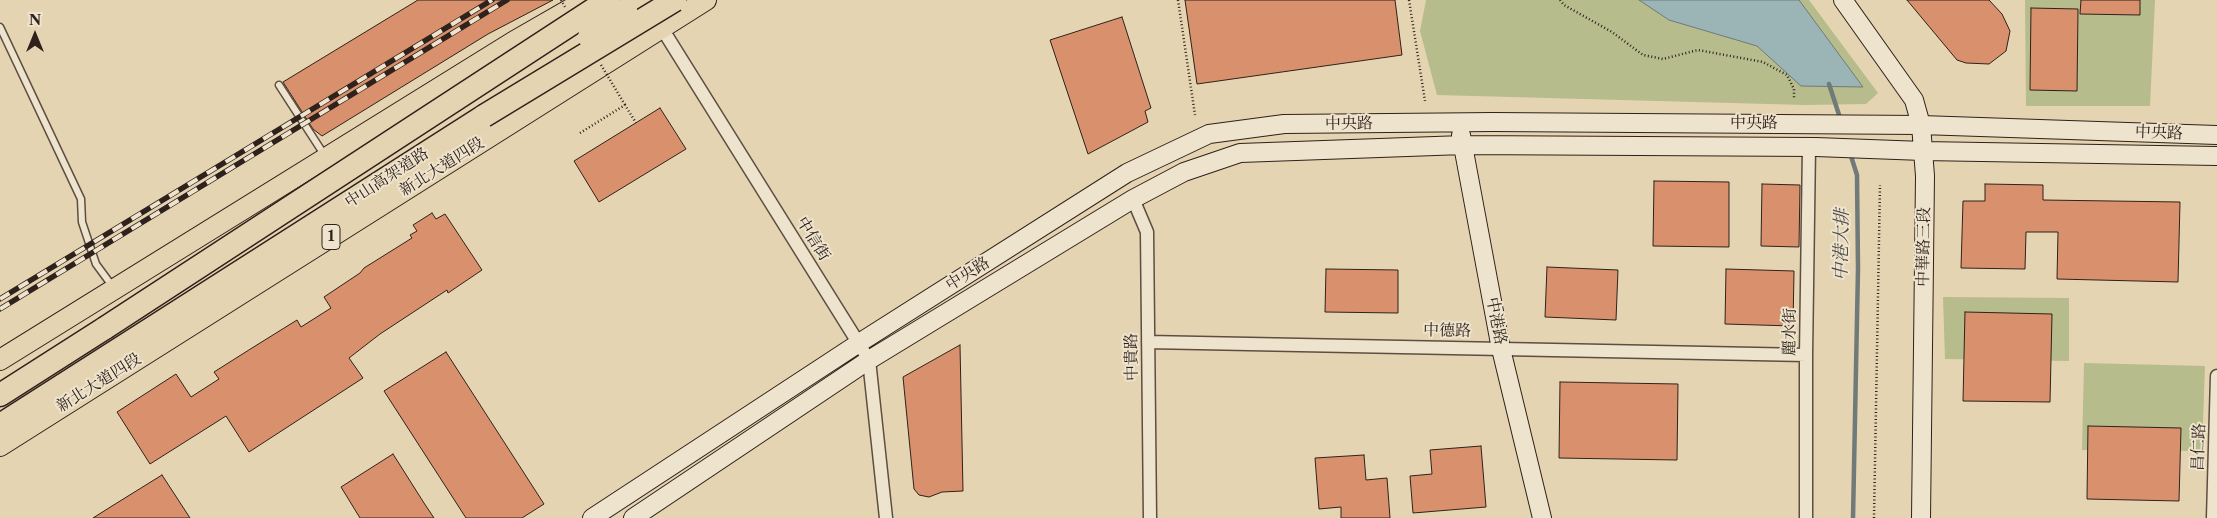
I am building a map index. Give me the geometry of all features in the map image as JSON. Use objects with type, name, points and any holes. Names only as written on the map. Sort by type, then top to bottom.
[{"type":"highway","name":"中山高架道路","points":[[0,395],[608,0]]},
{"type":"highway","points":[[484,116],[626,9],[644,0]]},
{"type":"highway","name":"中山高架道路","points":[[0,425],[484,116],[675,0]]},
{"type":"highway","points":[[0,380],[105,328]]},
{"type":"highway","points":[[0,414],[109,355]]},
{"type":"main road","name":"新北大道四段","points":[[0,360],[513,42],[586,0]]},
{"type":"main road","name":"新北大道四段","points":[[0,404],[97,346],[466,106],[618,0]]},
{"type":"main road","name":"新北大道四段","points":[[0,446],[706,0]]},
{"type":"main road","name":"新北大道四段","points":[[114,289],[233,256]]},
{"type":"street","name":"中信街","points":[[644,0],[869,360],[886,518]]},
{"type":"street","name":"中華路三段","points":[[1843,0],[1914,100],[1922,125],[1924,186],[1921,518]]},
{"type":"street","name":"中央路","points":[[592,518],[859,343],[1127,173],[1209,134],[1284,124],[1458,122],[1880,124],[2217,135]]},
{"type":"street","name":"中港路","points":[[1458,122],[1501,349],[1542,518]]},
{"type":"street","name":"中央路","points":[[632,518],[869,360],[1133,199],[1184,172],[1240,153],[1463,145],[1882,148],[1923,151],[2217,156]]},
{"type":"street","name":"麗水街","points":[[1806,518],[1806,355],[1812,147]]},
{"type":"street","name":"中貴路","points":[[1133,199],[1147,232],[1150,518]]},
{"type":"street","name":"中德路","points":[[1148,342],[1806,355]]},
{"type":"street","name":"昌仁路","points":[[2213,518],[2217,376]]},
{"type":"lane","points":[[0,27],[81,199],[82,222],[96,264],[114,289]]},
{"type":"lane","points":[[279,85],[326,157]]},
{"type":"path","points":[[1178,0],[1195,115]]},
{"type":"path","points":[[1409,0],[1425,101]]},
{"type":"path","points":[[1560,0],[1612,32],[1642,55],[1663,59],[1698,50],[1763,62],[1787,74],[1794,90],[1794,99]]},
{"type":"path","points":[[580,133],[625,105],[636,123]]},
{"type":"path","points":[[1874,518],[1880,185]]},
{"type":"green space","points":[[1426,0],[1809,0],[1878,93],[1866,104],[1805,105],[1437,95],[1420,31]]},
{"type":"green space","points":[[2025,0],[2155,0],[2150,106],[2026,106]]},
{"type":"green space","points":[[1943,297],[2069,298],[2069,361],[1945,359]]},
{"type":"green space","points":[[2084,363],[2205,366],[2202,451],[2082,450]]},
{"type":"water","points":[[1639,0],[1799,0],[1863,87],[1801,86],[1757,46],[1669,20]]},
{"type":"building","points":[[418,0],[553,0],[488,34],[322,136],[313,129],[283,82]]},
{"type":"building","points":[[1185,0],[1395,0],[1402,55],[1197,84]]},
{"type":"building","points":[[1907,0],[1989,0],[2002,14],[2010,31],[2006,51],[1989,64],[1966,63],[1957,60]]},
{"type":"building","points":[[2081,0],[2140,0],[2140,15],[2080,14]]},
{"type":"building","points":[[2031,8],[2078,9],[2077,91],[2030,90]]},
{"type":"building","points":[[1122,17],[1151,108],[1145,111],[1148,122],[1088,154],[1050,40]]},
{"type":"building","points":[[660,108],[686,149],[599,202],[574,161]]},
{"type":"building","points":[[1654,181],[1729,182],[1729,247],[1653,246]]},
{"type":"building","points":[[1762,184],[1800,185],[1799,247],[1761,246]]},
{"type":"building","points":[[1985,184],[2043,185],[2043,200],[2180,202],[2178,282],[2057,279],[2058,232],[2026,232],[2025,269],[1961,268],[1963,201],[1985,201]]},
{"type":"building","points":[[432,213],[436,219],[445,214],[482,270],[448,293],[447,290],[380,334],[349,358],[363,378],[249,452],[226,416],[150,464],[117,412],[176,374],[191,397],[219,379],[214,372],[297,320],[301,327],[331,308],[324,297],[360,273],[364,268],[412,238],[410,235],[417,231],[413,225]]},
{"type":"building","points":[[1547,267],[1618,270],[1616,320],[1545,317]]},
{"type":"building","points":[[1326,269],[1398,270],[1398,313],[1325,312]]},
{"type":"building","points":[[1726,269],[1794,271],[1793,326],[1725,324]]},
{"type":"building","points":[[1965,312],[2052,314],[2050,402],[1963,401]]},
{"type":"building","points":[[960,345],[963,491],[942,492],[929,497],[919,495],[914,489],[903,377]]},
{"type":"building","points":[[446,352],[544,504],[522,518],[466,518],[384,391]]},
{"type":"building","points":[[1560,382],[1678,384],[1677,460],[1559,458]]},
{"type":"building","points":[[2088,426],[2181,428],[2179,501],[2087,499]]},
{"type":"building","points":[[1481,446],[1486,507],[1413,513],[1410,476],[1432,474],[1430,450]]},
{"type":"building","points":[[393,454],[434,518],[360,518],[341,487]]},
{"type":"building","points":[[1364,455],[1366,480],[1387,478],[1390,518],[1341,518],[1341,507],[1319,509],[1315,458]]},
{"type":"building","points":[[162,475],[190,518],[93,518],[112,506]]},
{"type":"waterway","name":"中港大排","points":[[1829,84],[1841,121]]},
{"type":"waterway","name":"中港大排","points":[[1850,153],[1857,175],[1858,269],[1853,518]]},
{"type":"railway","points":[[0,299],[492,0]]},
{"type":"railway","points":[[0,309],[507,0]]}]
